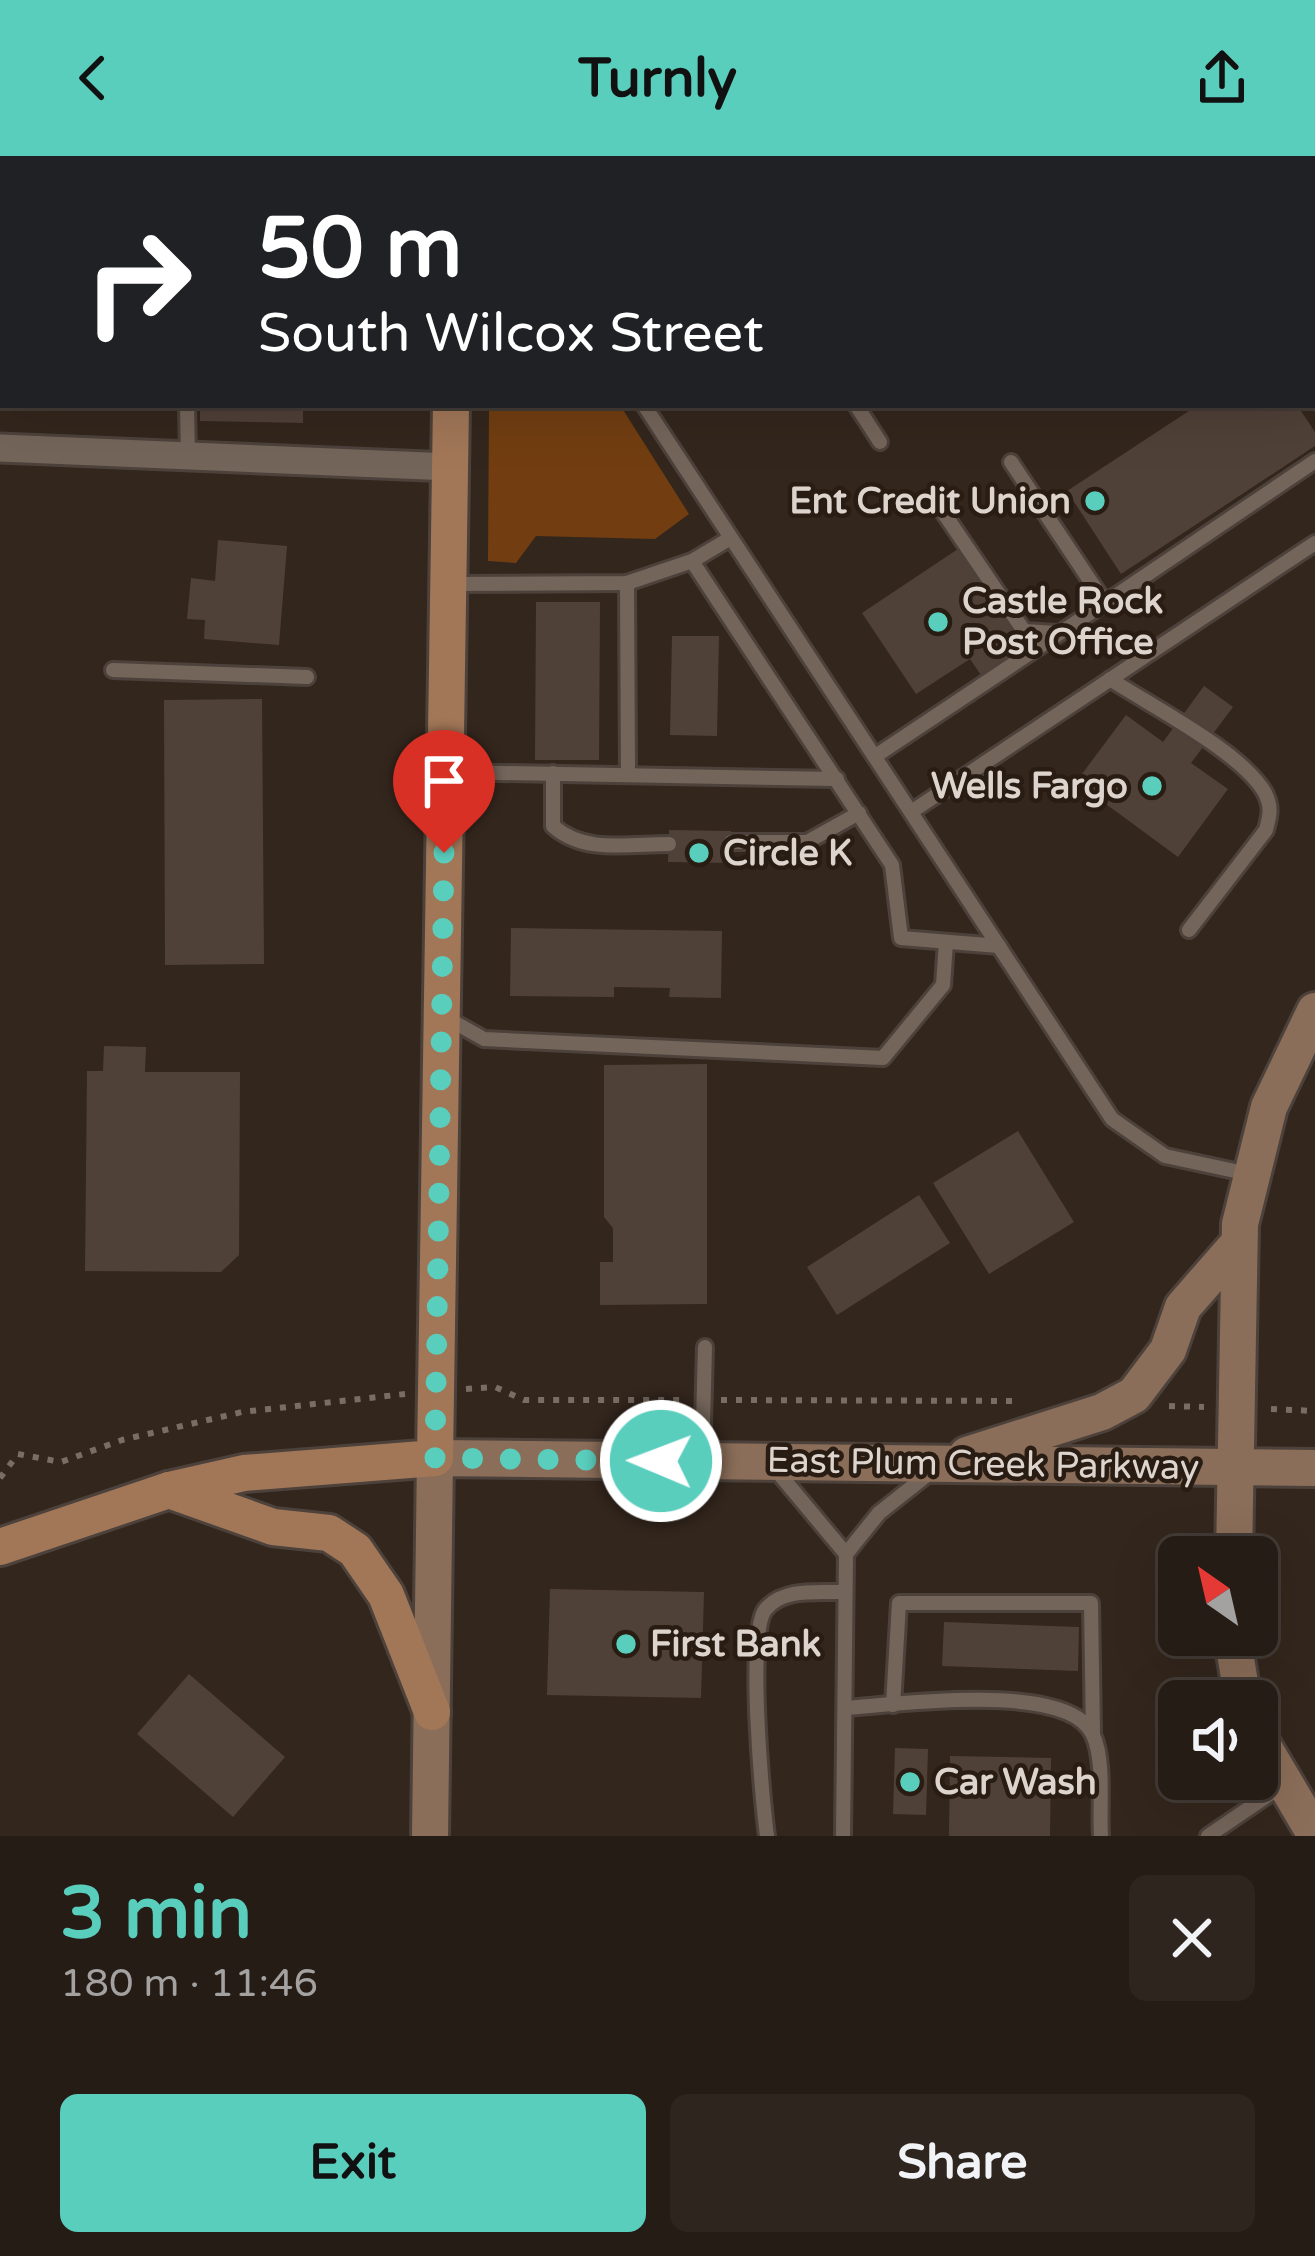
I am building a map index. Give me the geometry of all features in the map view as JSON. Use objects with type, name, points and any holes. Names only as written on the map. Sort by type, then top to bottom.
[{"type":"main road","points":[[430,1836],[451,408]]},
{"type":"main road","points":[[1235,1536],[1238,1244],[1249,1174],[1269,1107],[1315,1011]]},
{"type":"main road","points":[[941,1464],[1102,1412],[1134,1395],[1168,1350],[1183,1306],[1238,1244]]},
{"type":"main road","points":[[0,1547],[169,1490],[311,1465],[435,1458]]},
{"type":"main road","name":"East Plum Creek Parkway","points":[[435,1458],[1315,1468]]},
{"type":"main road","points":[[169,1490],[273,1527],[329,1533],[355,1550],[386,1594],[432,1712]]},
{"type":"main road","points":[[1278,1774],[1315,1834]]},
{"type":"street","points":[[0,448],[451,467]]},
{"type":"lane","points":[[187,408],[188,457]]},
{"type":"lane","points":[[646,408],[914,810],[1112,1119],[1165,1156],[1249,1174]]},
{"type":"lane","points":[[858,408],[880,442]]},
{"type":"lane","points":[[877,754],[1315,461]]},
{"type":"lane","points":[[1011,463],[1105,603]]},
{"type":"lane","points":[[941,509],[1024,631],[1060,632]]},
{"type":"lane","points":[[448,584],[626,583],[692,561],[729,539]]},
{"type":"lane","points":[[914,810],[1315,543]]},
{"type":"lane","points":[[692,561],[892,865],[901,938],[999,946]]},
{"type":"lane","points":[[626,583],[628,775]]},
{"type":"lane","points":[[113,670],[307,677]]},
{"type":"lane","points":[[1110,679],[1242,768],[1264,790],[1272,810],[1266,830],[1190,930]]},
{"type":"lane","points":[[445,772],[836,779]]},
{"type":"lane","points":[[553,773],[553,826],[568,839],[590,845],[669,844]]},
{"type":"lane","points":[[731,842],[807,842],[859,813]]},
{"type":"lane","points":[[441,1015],[484,1039],[883,1058],[944,986],[946,943]]},
{"type":"lane","points":[[702,1461],[705,1347]]},
{"type":"lane","points":[[766,1462],[796,1490],[846,1554]]},
{"type":"lane","points":[[843,1836],[846,1554],[879,1513],[941,1464]]},
{"type":"lane","points":[[767,1836],[757,1688],[760,1621],[778,1600],[796,1593],[845,1592]]},
{"type":"lane","points":[[893,1706],[899,1603],[1090,1603],[1101,1836]]},
{"type":"lane","points":[[845,1708],[1022,1699],[1075,1715],[1093,1734]]},
{"type":"lane","points":[[1208,1836],[1284,1785]]},
{"type":"path","points":[[0,1478],[18,1454],[61,1462],[122,1440],[242,1412],[434,1391],[495,1387],[524,1400],[1024,1402]]},
{"type":"path","points":[[1134,1395],[1146,1406],[1315,1411]]},
{"type":"shaded area","points":[[489,408],[622,408],[689,514],[655,539],[536,536],[516,563],[488,561]]},
{"type":"building","points":[[200,408],[303,408],[303,423],[200,421]]},
{"type":"building","points":[[1193,408],[1299,408],[1315,432],[1315,446],[1121,574],[1067,491]]},
{"type":"building","points":[[218,540],[287,546],[279,645],[204,639],[205,620],[187,619],[191,578],[215,581]]},
{"type":"building","name":"Castle Rock Post Office","points":[[958,549],[1014,631],[1000,640],[1014,662],[985,681],[970,659],[916,694],[862,613]]},
{"type":"building","points":[[536,602],[600,602],[599,760],[535,760]]},
{"type":"building","name":"Circle K","points":[[672,636],[719,636],[717,736],[670,735]]},
{"type":"building","name":"Wells Fargo","points":[[1204,686],[1233,707],[1191,763],[1228,789],[1178,857],[1076,782],[1126,715],[1163,742]]},
{"type":"building","points":[[262,699],[264,964],[165,965],[164,700]]},
{"type":"building","name":"Circle K","points":[[669,830],[731,831],[730,863],[668,862]]},
{"type":"building","points":[[511,928],[722,931],[721,998],[669,997],[670,988],[614,987],[614,997],[510,996]]},
{"type":"building","points":[[104,1046],[146,1047],[145,1072],[240,1072],[239,1255],[221,1272],[85,1271],[87,1071],[103,1071]]},
{"type":"building","points":[[707,1064],[707,1304],[600,1305],[600,1262],[613,1262],[613,1228],[604,1217],[604,1065]]},
{"type":"building","points":[[1018,1131],[1074,1222],[989,1274],[933,1183]]},
{"type":"building","points":[[919,1195],[950,1243],[837,1315],[807,1267]]},
{"type":"building","name":"First Bank","points":[[550,1589],[704,1592],[701,1698],[547,1695]]},
{"type":"building","points":[[944,1622],[1079,1627],[1078,1671],[942,1666]]},
{"type":"building","points":[[189,1674],[285,1757],[233,1817],[137,1734]]},
{"type":"building","name":"Car Wash","points":[[895,1748],[928,1749],[926,1815],[893,1814]]},
{"type":"building","points":[[950,1756],[1051,1758],[1050,1836],[949,1836]]},
{"type":"place","name":"Ent Credit Union","points":[[1095,501]]},
{"type":"place","name":"Castle Rock Post Office","points":[[938,622]]},
{"type":"place","name":"Wells Fargo","points":[[1152,786]]},
{"type":"place","name":"Circle K","points":[[699,853]]},
{"type":"place","name":"First Bank","points":[[626,1644]]},
{"type":"place","name":"Car Wash","points":[[910,1782]]},
{"type":"route","points":[[444,853],[435,1458],[661,1461]]}]
